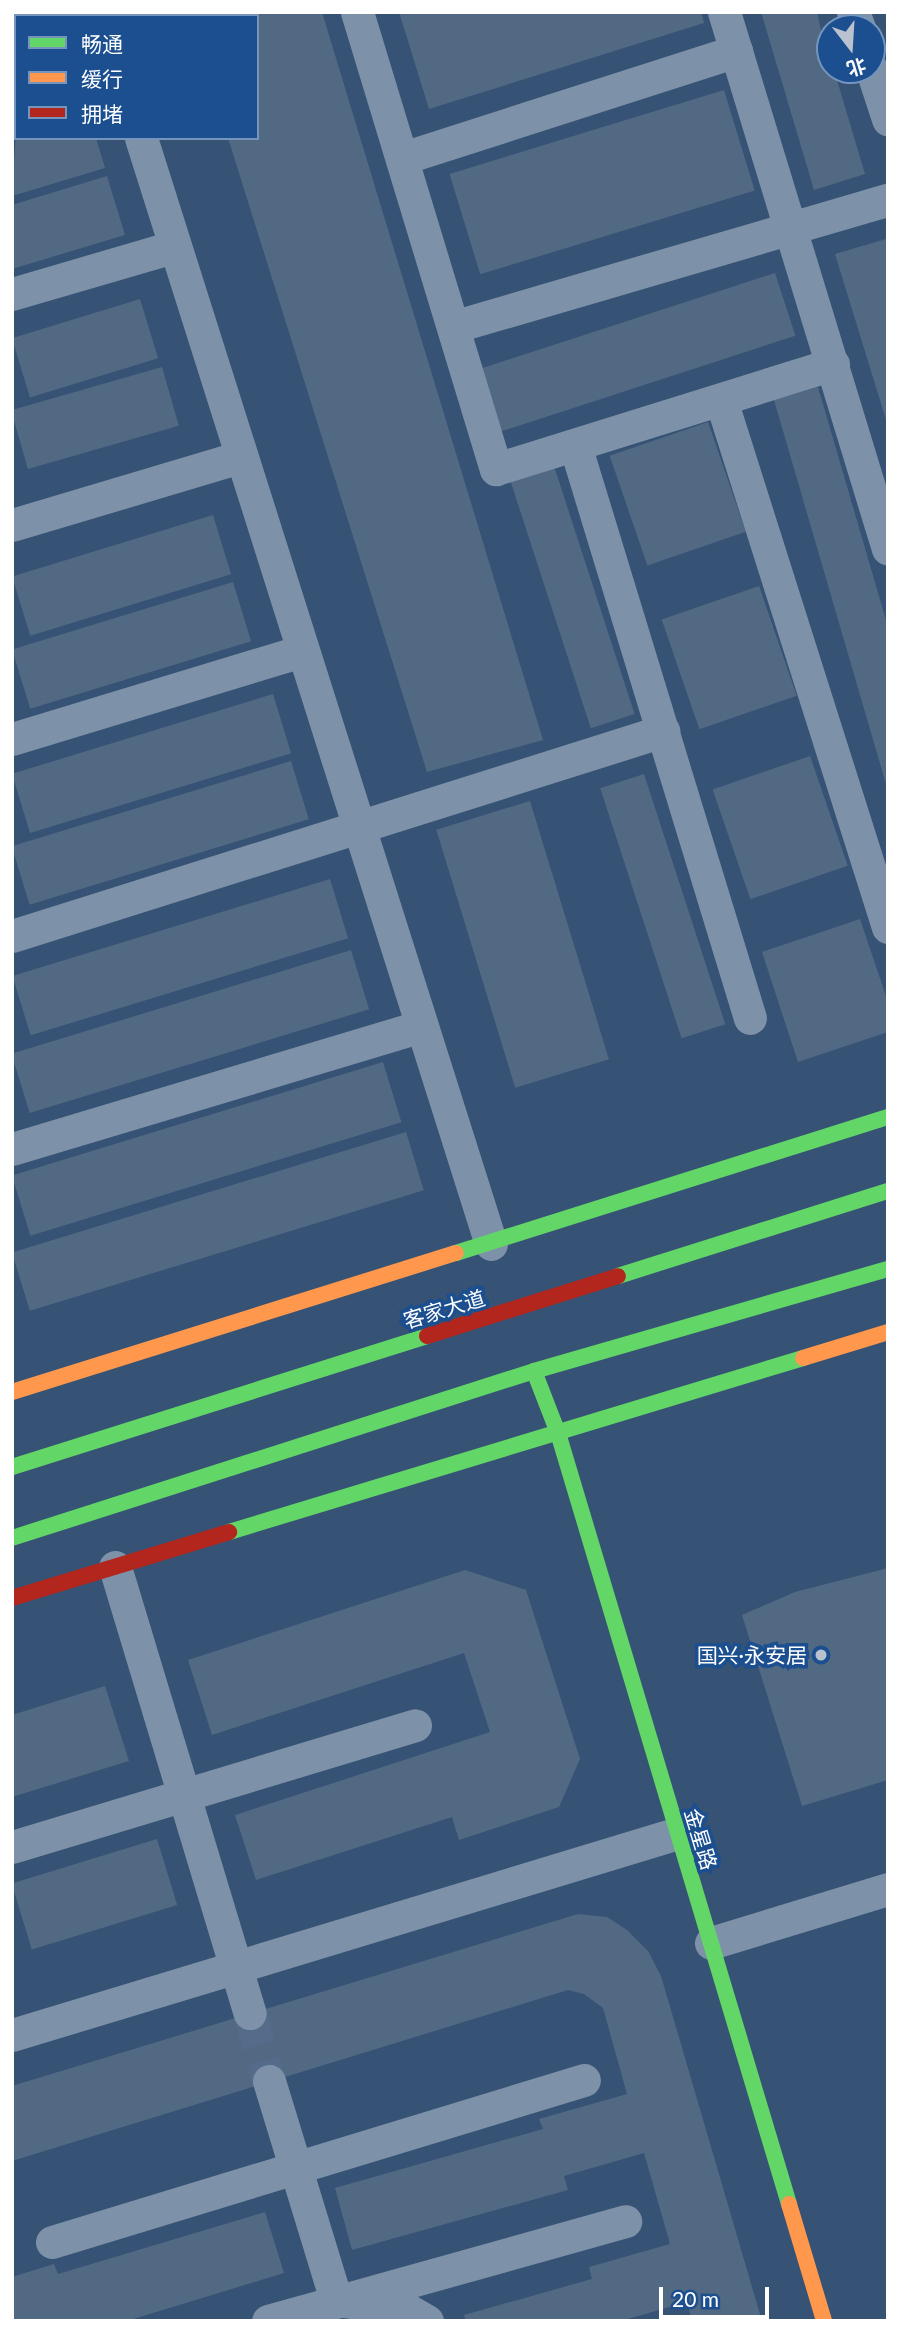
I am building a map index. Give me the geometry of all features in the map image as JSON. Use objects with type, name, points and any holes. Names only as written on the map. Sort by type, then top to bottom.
[{"type":"street","points":[[358,12],[456,326],[496,469],[833,365]]},
{"type":"street","points":[[724,12],[792,227],[888,549]]},
{"type":"street","points":[[403,158],[736,51]]},
{"type":"street","points":[[877,84],[888,119]]},
{"type":"street","points":[[142,140],[355,826],[491,1244]]},
{"type":"street","points":[[456,326],[888,200]]},
{"type":"street","points":[[12,294],[173,247]]},
{"type":"street","points":[[721,400],[888,927]]},
{"type":"street","points":[[575,445],[750,1017]]},
{"type":"street","points":[[12,525],[240,457]]},
{"type":"street","points":[[12,738],[302,651]]},
{"type":"street","points":[[12,936],[663,731]]},
{"type":"street","points":[[12,1149],[421,1026]]},
{"type":"street","points":[[12,1392],[491,1244],[888,1117]]},
{"type":"street","name":"客家大道","points":[[12,1467],[888,1191]]},
{"type":"street","points":[[12,1538],[534,1371],[888,1269]]},
{"type":"street","points":[[12,1598],[888,1332]]},
{"type":"street","name":"金星路","points":[[534,1371],[558,1433],[824,2321]]},
{"type":"street","points":[[115,1567],[250,2012]]},
{"type":"street","points":[[12,1847],[415,1724]]},
{"type":"street","points":[[12,2035],[678,1833]]},
{"type":"street","points":[[711,1943],[888,1889]]},
{"type":"street","points":[[52,2242],[584,2080]]},
{"type":"street","points":[[269,2081],[336,2300]]},
{"type":"street","points":[[268,2321],[625,2221]]},
{"type":"street","points":[[309,2321],[336,2300],[408,2310],[426,2321]]},
{"type":"building","points":[[188,12],[322,12],[543,740],[427,772],[229,140],[259,140],[259,14]]},
{"type":"building","points":[[399,12],[701,12],[704,23],[429,109]]},
{"type":"building","points":[[761,12],[817,12],[816,84],[838,84],[865,174],[814,190]]},
{"type":"building","points":[[724,90],[755,190],[480,274],[450,174]]},
{"type":"building","points":[[15,140],[97,140],[105,168],[12,196]]},
{"type":"building","points":[[107,176],[125,235],[12,269],[12,205]]},
{"type":"building","points":[[886,239],[888,246],[887,423],[835,254]]},
{"type":"building","points":[[775,273],[795,336],[497,433],[476,370]]},
{"type":"building","points":[[140,299],[158,358],[30,397],[12,338]]},
{"type":"building","points":[[162,367],[179,426],[28,469],[12,410]]},
{"type":"building","points":[[818,387],[888,627],[888,791],[774,400]]},
{"type":"building","points":[[708,422],[746,532],[647,566],[610,456]]},
{"type":"building","points":[[553,463],[635,714],[591,728],[509,477]]},
{"type":"building","points":[[213,515],[231,574],[30,636],[12,576]]},
{"type":"building","points":[[233,582],[251,641],[30,709],[12,650]]},
{"type":"building","points":[[759,586],[797,696],[699,729],[662,620]]},
{"type":"building","points":[[273,694],[291,753],[30,833],[12,774]]},
{"type":"building","points":[[810,756],[848,866],[750,899],[713,790]]},
{"type":"building","points":[[291,761],[309,819],[30,905],[12,846]]},
{"type":"building","points":[[644,774],[725,1024],[682,1038],[600,788]]},
{"type":"building","points":[[530,801],[609,1059],[515,1088],[436,830]]},
{"type":"building","points":[[330,879],[348,938],[31,1035],[13,976]]},
{"type":"building","points":[[860,919],[888,1002],[888,1032],[798,1062],[762,952]]},
{"type":"building","points":[[351,950],[369,1009],[30,1113],[12,1054]]},
{"type":"building","points":[[383,1062],[401,1122],[30,1236],[12,1175]]},
{"type":"building","points":[[406,1132],[424,1190],[30,1311],[12,1252]]},
{"type":"building","name":"国兴·永安居","points":[[888,1568],[888,1780],[802,1806],[742,1615],[795,1592]]},
{"type":"building","points":[[465,1570],[526,1590],[580,1759],[559,1807],[459,1840],[452,1817],[256,1880],[235,1815],[490,1732],[464,1653],[212,1735],[188,1660]]},
{"type":"building","points":[[105,1686],[129,1761],[12,1797],[12,1715]]},
{"type":"building","points":[[157,1839],[177,1905],[32,1949],[12,1883]]},
{"type":"building","points":[[578,1914],[607,1917],[627,1930],[648,1951],[661,1976],[762,2321],[692,2321],[687,2302],[621,2321],[466,2321],[464,2315],[592,2279],[589,2267],[670,2244],[644,2153],[564,2176],[568,2190],[352,2250],[335,2188],[543,2129],[539,2119],[627,2094],[603,2008],[584,1994],[568,1990],[12,2161],[12,2086]]},
{"type":"building","points":[[265,2212],[284,2273],[127,2321],[12,2321],[12,2277],[54,2264],[58,2274]]},
{"type":"tunnel","points":[[250,2013],[269,2081]]},
{"type":"traffic: fast","points":[[456,1253],[888,1117]]},
{"type":"traffic: fast","points":[[618,1276],[888,1191]]},
{"type":"traffic: fast","points":[[12,1538],[534,1371],[888,1269]]},
{"type":"traffic: fast","points":[[12,1467],[427,1336]]},
{"type":"traffic: fast","points":[[229,1532],[803,1358]]},
{"type":"traffic: fast","points":[[534,1371],[558,1433],[789,2204]]},
{"type":"traffic: slow","points":[[12,1392],[456,1253]]},
{"type":"traffic: slow","points":[[803,1358],[888,1332]]},
{"type":"traffic: slow","points":[[789,2204],[824,2321]]},
{"type":"traffic: jam","points":[[427,1336],[618,1276]]},
{"type":"traffic: jam","points":[[12,1598],[229,1532]]},
{"type":"place","name":"国兴·永安居","points":[[821,1655]]}]
